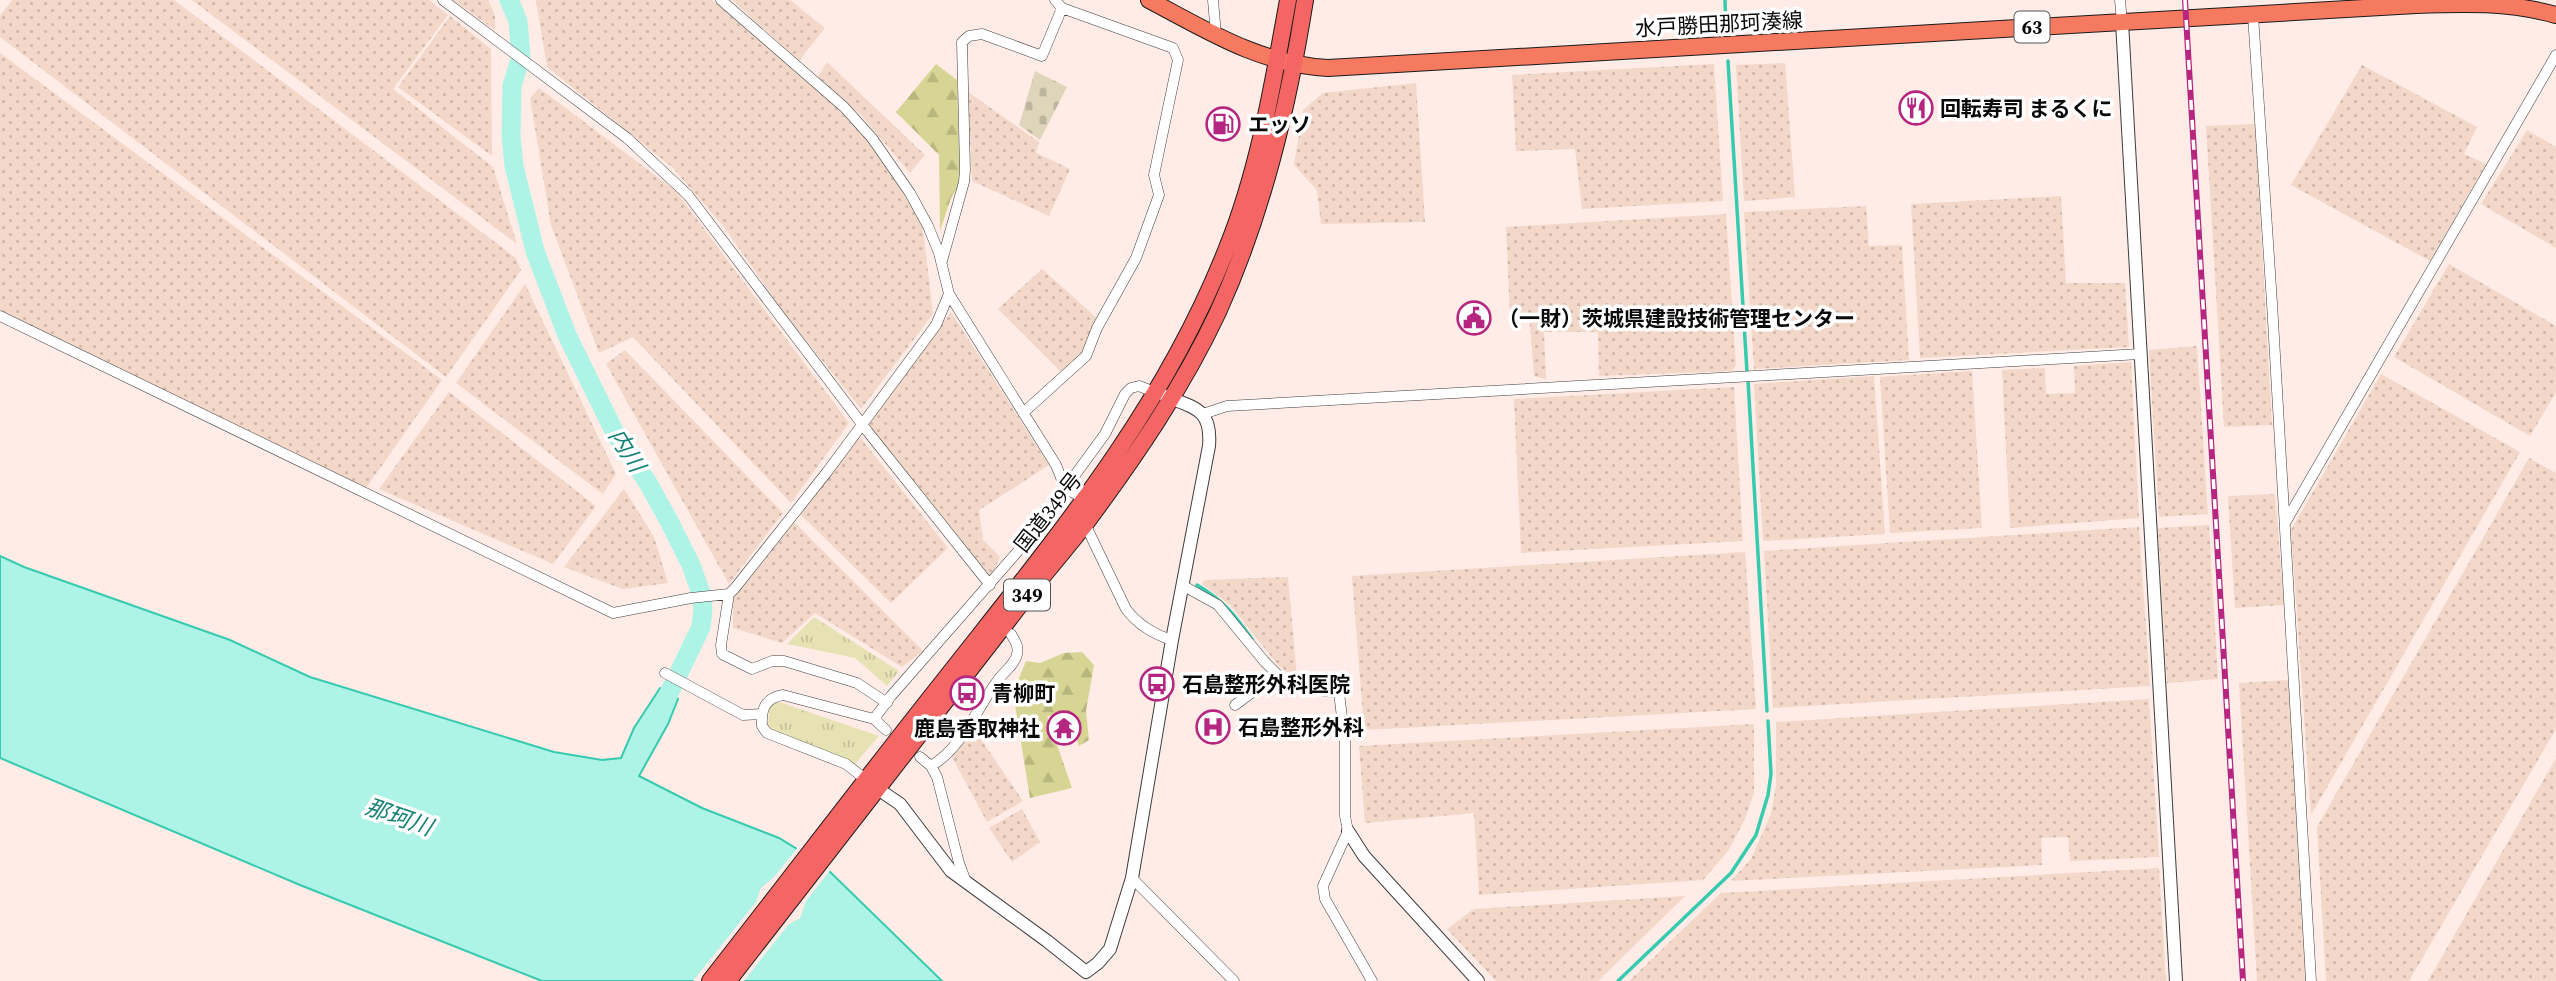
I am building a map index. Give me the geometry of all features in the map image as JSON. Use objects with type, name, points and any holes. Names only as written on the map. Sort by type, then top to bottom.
[{"type":"highway","name":"国道349号","points":[[710,981],[1085,524],[1164,396],[1228,246],[1253,167],[1277,61],[1287,0]]},
{"type":"highway","name":"国道349号","points":[[872,784],[1164,396],[1186,373],[1216,315],[1244,249],[1270,168],[1305,0]]},
{"type":"highway","name":"国道349号","points":[[728,981],[856,803]]},
{"type":"main road","name":"水戸勝田那珂湊線","points":[[1149,0],[1251,52],[1293,65],[1338,68],[2487,3],[2523,7],[2556,15]]},
{"type":"street","points":[[443,0],[627,138],[688,195],[862,425],[990,585]]},
{"type":"street","points":[[721,0],[844,107],[872,138],[928,226],[939,253],[949,294],[1056,465],[1065,488],[1086,500]]},
{"type":"street","points":[[1216,36],[1214,3],[1224,0]]},
{"type":"street","points":[[2120,0],[2176,981]]},
{"type":"street","points":[[941,265],[964,182],[962,42],[969,36],[982,34],[1042,56],[1058,4],[1172,48],[1178,60],[1154,175],[1159,195],[1136,258],[1097,328],[1086,356],[1023,413]]},
{"type":"street","points":[[2253,15],[2311,981]]},
{"type":"street","points":[[2284,523],[2556,55]]},
{"type":"street","points":[[887,703],[857,683],[784,661],[772,662],[752,670],[722,654],[721,645],[729,594],[758,561],[936,325],[949,294]]},
{"type":"street","points":[[0,316],[613,613],[691,598],[729,594]]},
{"type":"street","points":[[1203,414],[1227,406],[2140,354]]},
{"type":"street","points":[[874,719],[1026,542],[1082,469],[1131,388],[1139,386],[1197,409],[1203,414],[1208,422],[1209,446],[1172,640],[1132,877],[1110,949],[1090,976],[951,871],[900,804],[846,764],[767,733],[762,726],[762,714],[766,702],[783,695],[874,719],[886,730]]},
{"type":"street","points":[[1085,524],[1134,621],[1172,640]]},
{"type":"street","points":[[1182,585],[1218,605],[1289,686],[1339,693],[1345,741],[1345,816],[1348,831],[1364,856],[1477,981]]},
{"type":"street","points":[[932,766],[943,760],[972,722],[997,681],[1017,657],[1017,644],[1011,634]]},
{"type":"street","points":[[665,673],[743,715],[762,714]]},
{"type":"street","points":[[1235,705],[1277,674]]},
{"type":"street","points":[[920,757],[932,766],[941,788],[966,882]]},
{"type":"street","points":[[1348,831],[1323,886],[1325,899],[1372,981]]},
{"type":"street","points":[[1132,877],[1234,981]]},
{"type":"shaded area","points":[[12,0],[174,0],[516,258],[521,270],[446,377],[0,37],[0,16]]},
{"type":"shaded area","points":[[192,0],[429,0],[448,15],[393,89],[493,167],[517,244]]},
{"type":"shaded area","points":[[453,0],[488,0],[495,15],[495,30]]},
{"type":"shaded area","points":[[536,0],[712,0],[825,96],[868,141],[922,221],[933,314],[861,409],[785,314],[724,227],[673,168],[547,67]]},
{"type":"shaded area","points":[[732,0],[790,0],[825,28],[799,61]]},
{"type":"shaded area","points":[[450,16],[491,49],[492,156],[398,87]]},
{"type":"shaded area","points":[[0,53],[442,380],[366,488],[0,310]]},
{"type":"shaded area","points":[[827,62],[925,155],[910,173],[861,115],[818,77]]},
{"type":"shaded area","points":[[1785,63],[1795,197],[1744,201],[1736,65]]},
{"type":"shaded area","points":[[1714,64],[1723,201],[1582,209],[1575,149],[1516,151],[1512,75]]},
{"type":"shaded area","points":[[2362,65],[2477,127],[2464,154],[2486,164],[2430,261],[2291,185]]},
{"type":"shaded area","points":[[1416,83],[1425,222],[1321,224],[1317,190],[1294,165],[1303,110],[1323,93]]},
{"type":"shaded area","points":[[539,88],[676,191],[849,423],[791,503],[633,337],[599,353],[551,225],[530,98]]},
{"type":"shaded area","points":[[968,92],[1039,142],[1036,153],[1070,169],[1049,216],[972,181]]},
{"type":"shaded area","points":[[2255,124],[2272,425],[2224,427],[2206,126]]},
{"type":"shaded area","points":[[2527,130],[2556,147],[2556,248],[2481,204]]},
{"type":"shaded area","points":[[2061,196],[2066,283],[2125,283],[2129,347],[1920,358],[1911,204]]},
{"type":"shaded area","points":[[1866,206],[1869,246],[1902,245],[1909,360],[1754,369],[1744,212]]},
{"type":"shaded area","points":[[1726,214],[1736,365],[1732,371],[1599,376],[1598,332],[1544,332],[1546,379],[1534,376],[1529,315],[1510,315],[1506,227]]},
{"type":"shaded area","points":[[2449,264],[2556,326],[2556,392],[2530,436],[2394,357]]},
{"type":"shaded area","points":[[1042,269],[1097,318],[1083,352],[1063,374],[998,309]]},
{"type":"shaded area","points":[[525,284],[616,474],[603,494],[456,383]]},
{"type":"shaded area","points":[[951,312],[1049,465],[979,510],[983,540],[1000,557],[991,577],[869,425]]},
{"type":"shaded area","points":[[2197,346],[2208,514],[2159,517],[2149,350]]},
{"type":"shaded area","points":[[625,350],[783,513],[729,584],[606,364]]},
{"type":"shaded area","points":[[2131,362],[2139,518],[2010,528],[2002,370],[2045,368],[2046,394],[2075,393],[2074,366]]},
{"type":"shaded area","points":[[1972,371],[1982,528],[1890,533],[1880,377]]},
{"type":"shaded area","points":[[2381,374],[2520,452],[2311,815],[2291,530]]},
{"type":"shaded area","points":[[1874,376],[1885,534],[1763,541],[1754,384]]},
{"type":"shaded area","points":[[1734,387],[1743,541],[1521,553],[1514,399]]},
{"type":"shaded area","points":[[449,392],[596,506],[553,564],[379,489]]},
{"type":"shaded area","points":[[859,436],[948,548],[891,603],[799,513]]},
{"type":"shaded area","points":[[2529,458],[2556,473],[2556,729],[2409,981],[2326,981],[2317,827]]},
{"type":"shaded area","points":[[624,489],[654,537],[668,583],[623,589],[564,567]]},
{"type":"shaded area","points":[[2275,494],[2284,605],[2235,608],[2228,496]]},
{"type":"shaded area","points":[[793,521],[923,651],[902,667],[815,613],[782,643],[733,628],[733,597]]},
{"type":"shaded area","points":[[2209,525],[2218,679],[2167,683],[2158,528]]},
{"type":"shaded area","points":[[2139,527],[2150,686],[1773,708],[1764,551]]},
{"type":"shaded area","points":[[1745,552],[1756,709],[1364,730],[1352,576]]},
{"type":"shaded area","points":[[1288,577],[1297,678],[1278,665],[1230,605],[1202,584],[1205,580]]},
{"type":"shaded area","points":[[2289,680],[2307,981],[2257,981],[2239,683]]},
{"type":"shaded area","points":[[2149,699],[2159,857],[2070,861],[2068,837],[2041,838],[2042,865],[1731,881],[1751,859],[1771,814],[1776,786],[1776,722]]},
{"type":"shaded area","points":[[1754,724],[1754,793],[1745,819],[1728,851],[1703,880],[1479,895],[1474,813],[1365,823],[1359,746]]},
{"type":"shaded area","points":[[974,729],[1023,801],[987,822],[952,757]]},
{"type":"shaded area","points":[[2556,758],[2556,981],[2428,981]]},
{"type":"shaded area","points":[[1022,809],[1040,842],[1012,862],[989,828]]},
{"type":"shaded area","points":[[2159,868],[2166,981],[1629,981],[1721,893]]},
{"type":"shaded area","points":[[1685,896],[1598,981],[1496,981],[1447,929],[1474,909]]},
{"type":"green space","points":[[936,64],[957,80],[960,184],[951,198],[940,231],[939,155],[896,112]]},
{"type":"green space","points":[[1035,71],[1067,87],[1040,140],[1019,125]]},
{"type":"green space","points":[[814,617],[899,671],[887,686],[855,658],[787,644]]},
{"type":"green space","points":[[1082,652],[1094,665],[1086,711],[1089,740],[1079,746],[1069,716],[1047,716],[1072,788],[1030,798],[1013,693],[1026,661],[1040,663],[1064,653]]},
{"type":"green space","points":[[779,702],[879,736],[855,764],[776,734],[768,725],[770,705]]},
{"type":"water","name":"那珂川","points":[[0,556],[230,640],[310,677],[554,752],[602,760],[621,758],[634,728],[660,688],[678,699],[668,724],[639,776],[702,808],[779,838],[823,865],[942,981],[542,981],[300,885],[0,758]]},
{"type":"pier","points":[[799,846],[832,868],[806,901],[800,918],[788,925],[744,981],[693,981],[756,902],[761,888],[774,877]]},
{"type":"waterway","name":"内川","points":[[509,0],[518,21],[521,56],[512,86],[511,136],[514,166],[535,251],[567,335],[616,435],[669,521],[691,565],[701,593],[701,627],[658,716]]},
{"type":"waterway","points":[[1725,0],[1726,29]]},
{"type":"waterway","points":[[1728,61],[1747,372]]},
{"type":"waterway","points":[[1748,380],[1767,711]]},
{"type":"waterway","points":[[1197,585],[1228,609],[1252,639]]},
{"type":"waterway","points":[[1283,673],[1292,680],[1311,684]]},
{"type":"waterway","points":[[1618,981],[1731,873],[1756,835],[1768,795],[1771,774],[1768,721]]},
{"type":"waterway","points":[[1347,730],[1347,733],[1358,733]]},
{"type":"railway","points":[[2185,0],[2243,981]]},
{"type":"place","name":"回転寿司 まるくに","points":[[1916,108]]},
{"type":"place","name":"エッソ","points":[[1223,124]]},
{"type":"place","name":"（一財）茨城県建設技術管理センター","points":[[1474,318]]},
{"type":"place","name":"石島整形外科医院","points":[[1157,684]]},
{"type":"place","name":"青柳町","points":[[967,693]]},
{"type":"place","name":"石島整形外科","points":[[1213,727]]},
{"type":"place","name":"鹿島香取神社","points":[[1064,728]]}]
